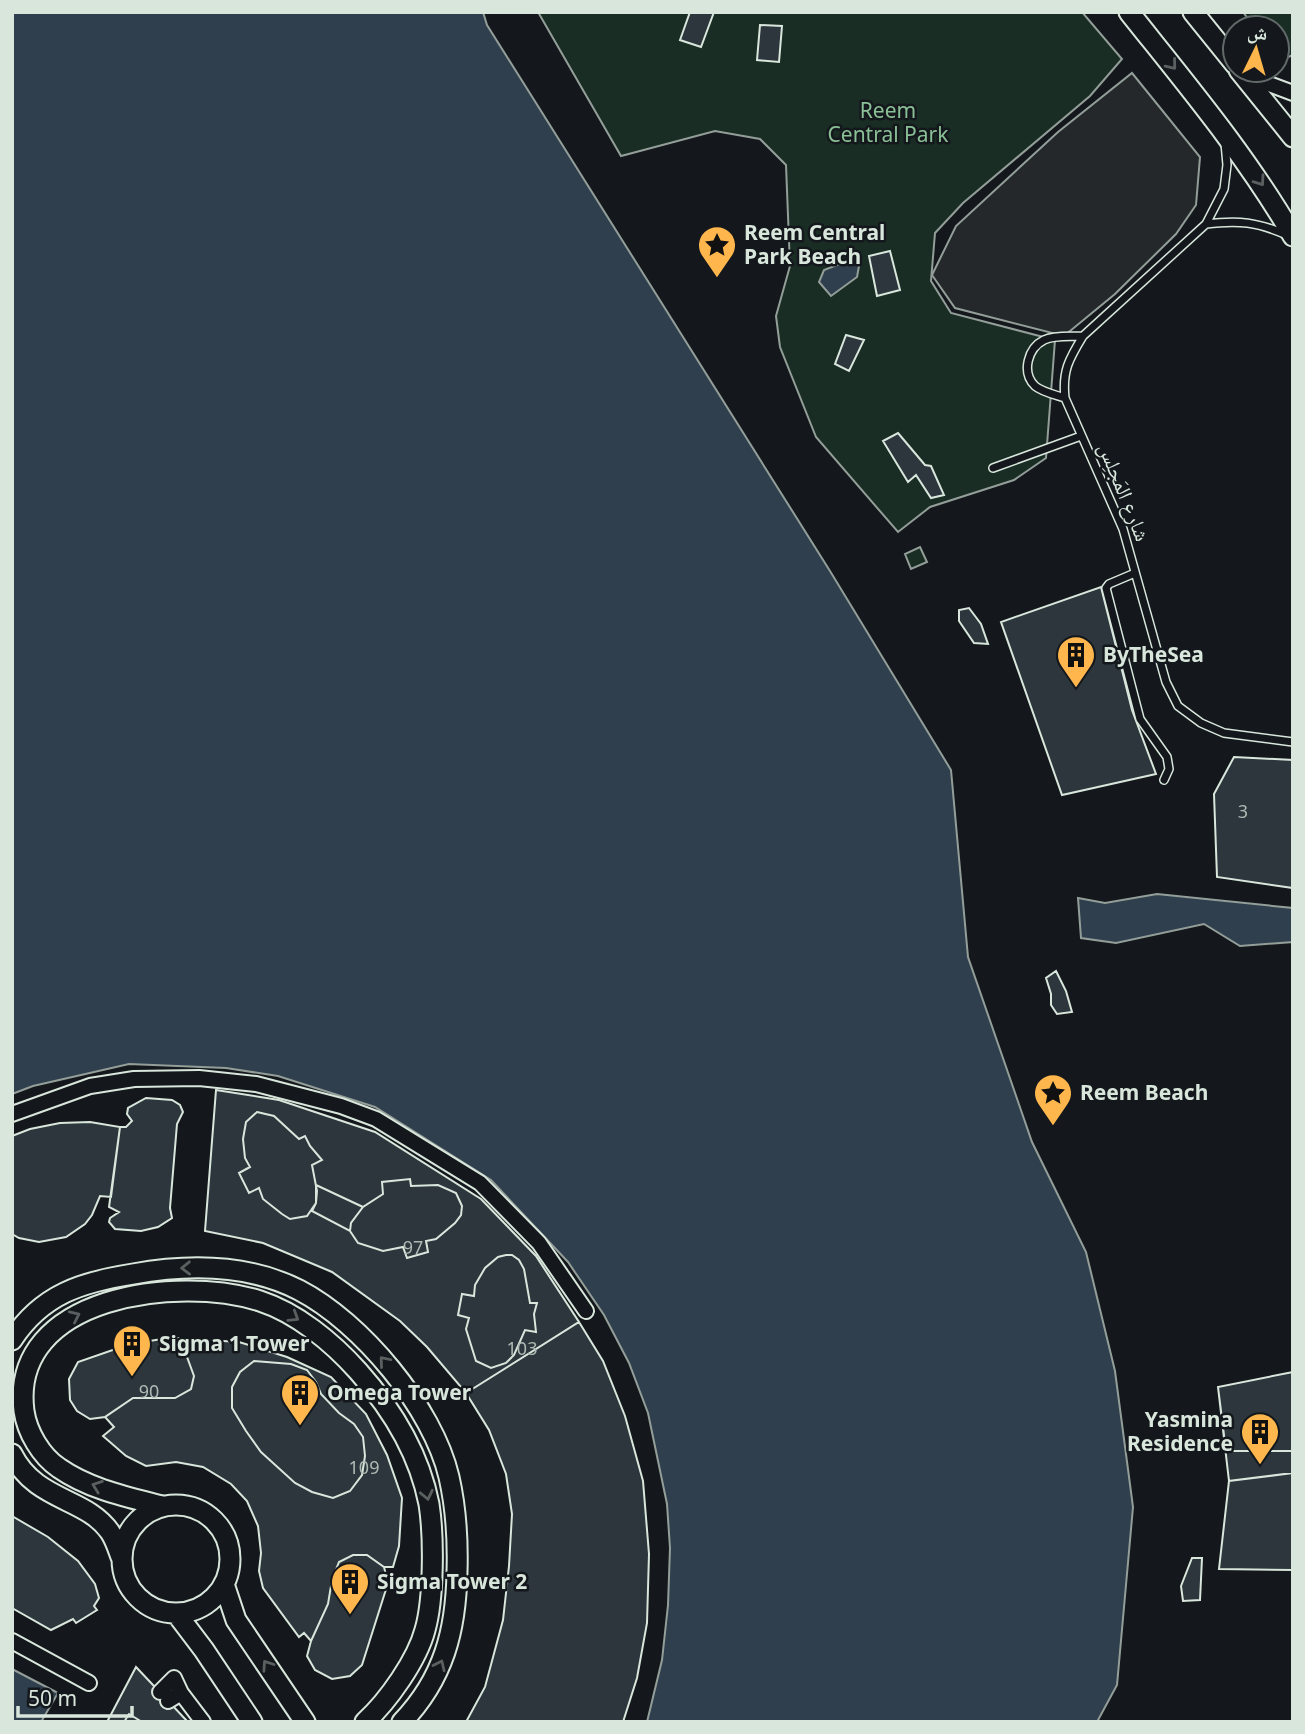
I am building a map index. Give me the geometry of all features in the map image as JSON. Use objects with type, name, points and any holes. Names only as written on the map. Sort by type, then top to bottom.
[{"type":"street","points":[[1129,12],[1223,129],[1266,190],[1293,237]]},
{"type":"street","points":[[1193,12],[1221,47]]},
{"type":"street","points":[[1256,84],[1270,95],[1293,137]]},
{"type":"street","points":[[1270,95],[1293,93]]},
{"type":"street","points":[[12,1114],[90,1086],[147,1079],[199,1078],[256,1084],[341,1106],[376,1119],[480,1183],[540,1243],[586,1311]]},
{"type":"street","points":[[12,1340],[25,1322],[59,1294],[120,1276],[180,1268],[233,1269],[268,1277],[300,1290],[360,1336],[407,1391],[436,1443],[449,1475],[458,1540],[457,1606],[451,1637],[440,1667],[425,1693],[402,1722]]},
{"type":"street","points":[[162,1506],[78,1479],[56,1467],[32,1436],[25,1418],[23,1398],[26,1372],[33,1353],[58,1325],[104,1305],[150,1294],[205,1290],[232,1293],[262,1301],[287,1312],[352,1364],[385,1404],[413,1451],[424,1480],[432,1534],[430,1595],[425,1630],[400,1677],[385,1700],[365,1722]]},
{"type":"street","points":[[12,1454],[25,1474],[37,1484],[93,1516],[110,1531],[129,1587],[150,1607],[176,1613],[195,1610],[212,1599],[224,1584],[230,1567],[230,1549],[224,1532],[212,1518],[197,1509],[180,1505],[162,1506],[146,1513],[133,1525],[125,1540],[121,1557]]},
{"type":"street","points":[[224,1584],[236,1620],[306,1720]]},
{"type":"street","points":[[176,1613],[252,1722]]},
{"type":"street","points":[[12,1641],[89,1683]]},
{"type":"street","points":[[164,1696],[174,1678],[181,1693],[202,1722]]},
{"type":"lane","name":"شارع المَجلِس","points":[[1223,129],[1227,165],[1224,189],[1206,224],[1083,336],[1070,358],[1063,380],[1065,398],[1123,529],[1166,682],[1178,706],[1201,723],[1224,733],[1293,742]]},
{"type":"lane","points":[[1206,224],[1234,221],[1262,224],[1293,237]]},
{"type":"lane","points":[[1065,398],[1036,387],[1030,378],[1027,365],[1030,352],[1044,340],[1083,336]]},
{"type":"lane","points":[[993,468],[1082,436]]},
{"type":"lane","points":[[1135,573],[1109,584],[1106,588],[1140,719],[1167,757],[1169,769],[1164,780]]},
{"type":"green space","name":"Reem Central Park","points":[[538,12],[1082,12],[1122,59],[1090,96],[963,203],[935,233],[931,281],[951,313],[1055,340],[1046,458],[1014,480],[930,507],[898,532],[816,437],[780,347],[776,316],[790,266],[786,165],[760,139],[715,131],[621,156]]},
{"type":"green space","points":[[1243,12],[1293,12],[1293,55],[1291,56],[1291,14]]},
{"type":"green space","points":[[920,547],[927,562],[911,569],[905,554]]},
{"type":"shaded area","points":[[1132,73],[1200,157],[1196,205],[1176,234],[1115,294],[1064,336],[955,308],[932,275],[956,226],[1058,132]]},
{"type":"water","points":[[12,12],[483,12],[487,25],[830,571],[951,770],[968,957],[1032,1142],[1086,1252],[1115,1371],[1133,1507],[1117,1685],[1097,1722],[647,1722],[662,1660],[670,1548],[667,1504],[648,1413],[629,1363],[604,1315],[568,1262],[491,1180],[375,1107],[278,1076],[226,1068],[129,1064],[33,1086],[12,1094]]},
{"type":"water","points":[[850,260],[859,266],[857,277],[831,296],[819,282],[824,270]]},
{"type":"water","points":[[1157,894],[1293,908],[1293,942],[1240,946],[1204,924],[1116,943],[1081,938],[1078,898],[1105,903]]},
{"type":"water","points":[[12,1669],[58,1693],[41,1722],[12,1722]]},
{"type":"building","points":[[690,12],[714,12],[701,47],[680,40]]},
{"type":"building","points":[[760,25],[782,26],[779,62],[757,60]]},
{"type":"building","points":[[890,251],[900,290],[877,296],[869,256]]},
{"type":"building","points":[[846,335],[864,340],[849,371],[835,364]]},
{"type":"building","points":[[898,433],[925,465],[931,466],[944,495],[931,498],[916,475],[908,482],[883,441]]},
{"type":"building","name":"ByTheSea","points":[[1101,587],[1132,710],[1156,774],[1062,795],[1001,622]]},
{"type":"building","points":[[969,608],[981,624],[988,644],[974,643],[959,621],[959,610]]},
{"type":"building","points":[[1234,757],[1293,760],[1293,888],[1217,877],[1214,794]]},
{"type":"building","points":[[1056,971],[1072,1012],[1057,1014],[1051,1005],[1046,978]]},
{"type":"building","points":[[216,1090],[279,1100],[375,1132],[481,1199],[536,1256],[579,1322],[466,1393],[427,1347],[400,1321],[332,1272],[263,1243],[205,1231]]},
{"type":"building","points":[[146,1098],[172,1100],[180,1105],[183,1112],[177,1124],[170,1208],[172,1218],[158,1227],[141,1231],[115,1229],[109,1222],[110,1218],[119,1212],[109,1207],[120,1127],[126,1127],[132,1121],[127,1114],[128,1108]]},
{"type":"building","points":[[257,1112],[274,1116],[299,1139],[305,1136],[322,1160],[312,1165],[317,1191],[316,1203],[307,1216],[290,1219],[282,1214],[263,1199],[259,1188],[249,1193],[239,1173],[250,1167],[245,1158],[243,1139],[246,1122]]},
{"type":"building","points":[[90,1122],[120,1127],[111,1197],[100,1196],[85,1224],[66,1237],[39,1242],[12,1234],[12,1136],[60,1123]]},
{"type":"building","points":[[410,1179],[411,1186],[438,1185],[456,1193],[462,1206],[461,1215],[455,1223],[436,1239],[426,1241],[428,1252],[407,1258],[403,1247],[383,1251],[358,1243],[350,1231],[351,1223],[363,1207],[383,1194],[382,1182]]},
{"type":"building","points":[[316,1185],[363,1207],[351,1223],[350,1231],[312,1211],[316,1203]]},
{"type":"building","points":[[512,1255],[519,1260],[524,1269],[530,1303],[537,1303],[534,1314],[536,1332],[525,1330],[514,1355],[506,1363],[491,1368],[476,1361],[466,1329],[469,1318],[458,1315],[462,1294],[474,1296],[475,1285],[485,1268],[498,1257]]},
{"type":"building","points":[[579,1322],[603,1361],[625,1416],[643,1481],[649,1554],[647,1623],[637,1678],[623,1722],[466,1722],[485,1687],[503,1620],[512,1514],[506,1474],[489,1430],[466,1393]]},
{"type":"building","points":[[176,1338],[239,1342],[287,1357],[331,1377],[366,1414],[387,1455],[402,1498],[399,1546],[393,1567],[384,1567],[367,1555],[353,1555],[339,1562],[332,1580],[328,1604],[311,1641],[304,1633],[299,1637],[263,1588],[259,1571],[261,1553],[258,1526],[247,1501],[231,1484],[203,1467],[176,1462],[146,1466],[126,1456],[103,1436],[114,1427],[105,1417],[133,1398],[175,1398],[191,1389],[194,1376],[187,1357],[175,1344]]},
{"type":"building","name":"Sigma 1 Tower","points":[[162,1339],[180,1347],[187,1357],[194,1376],[191,1389],[175,1398],[133,1398],[105,1417],[90,1419],[77,1411],[70,1400],[69,1379],[78,1362],[130,1344]]},
{"type":"building","name":"Omega Tower","points":[[254,1361],[291,1364],[307,1370],[321,1394],[354,1424],[363,1437],[365,1456],[362,1475],[350,1491],[333,1498],[312,1492],[295,1483],[261,1452],[232,1408],[232,1387],[240,1372]]},
{"type":"building","name":"Yasmina Residence","points":[[1293,1372],[1293,1570],[1219,1569],[1229,1481],[1218,1387]]},
{"type":"building","points":[[1293,1372],[1293,1451],[1226,1451],[1218,1387]]},
{"type":"building","points":[[1293,1473],[1293,1570],[1219,1569],[1229,1481]]},
{"type":"building","points":[[12,1516],[48,1537],[78,1561],[95,1584],[99,1598],[94,1606],[97,1610],[76,1623],[73,1619],[51,1630],[12,1608]]},
{"type":"building","name":"Sigma Tower 2","points":[[353,1555],[367,1555],[384,1567],[388,1583],[362,1665],[350,1676],[332,1679],[315,1670],[307,1656],[328,1604],[332,1580],[339,1562]]},
{"type":"building","points":[[1192,1558],[1202,1558],[1200,1600],[1183,1601],[1181,1586]]},
{"type":"building","points":[[136,1667],[188,1722],[107,1722]]},
{"type":"building","points":[[129,1714],[142,1722],[124,1722]]},
{"type":"place","name":"Reem Central Park Beach","points":[[717,279]]},
{"type":"place","name":"ByTheSea","points":[[1076,689]]},
{"type":"place","name":"Reem Beach","points":[[1053,1127]]},
{"type":"place","name":"Sigma 1 Tower","points":[[132,1378]]},
{"type":"place","name":"Omega Tower","points":[[300,1427]]},
{"type":"place","name":"Yasmina Residence","points":[[1260,1466]]},
{"type":"place","name":"Sigma Tower 2","points":[[350,1616]]}]
